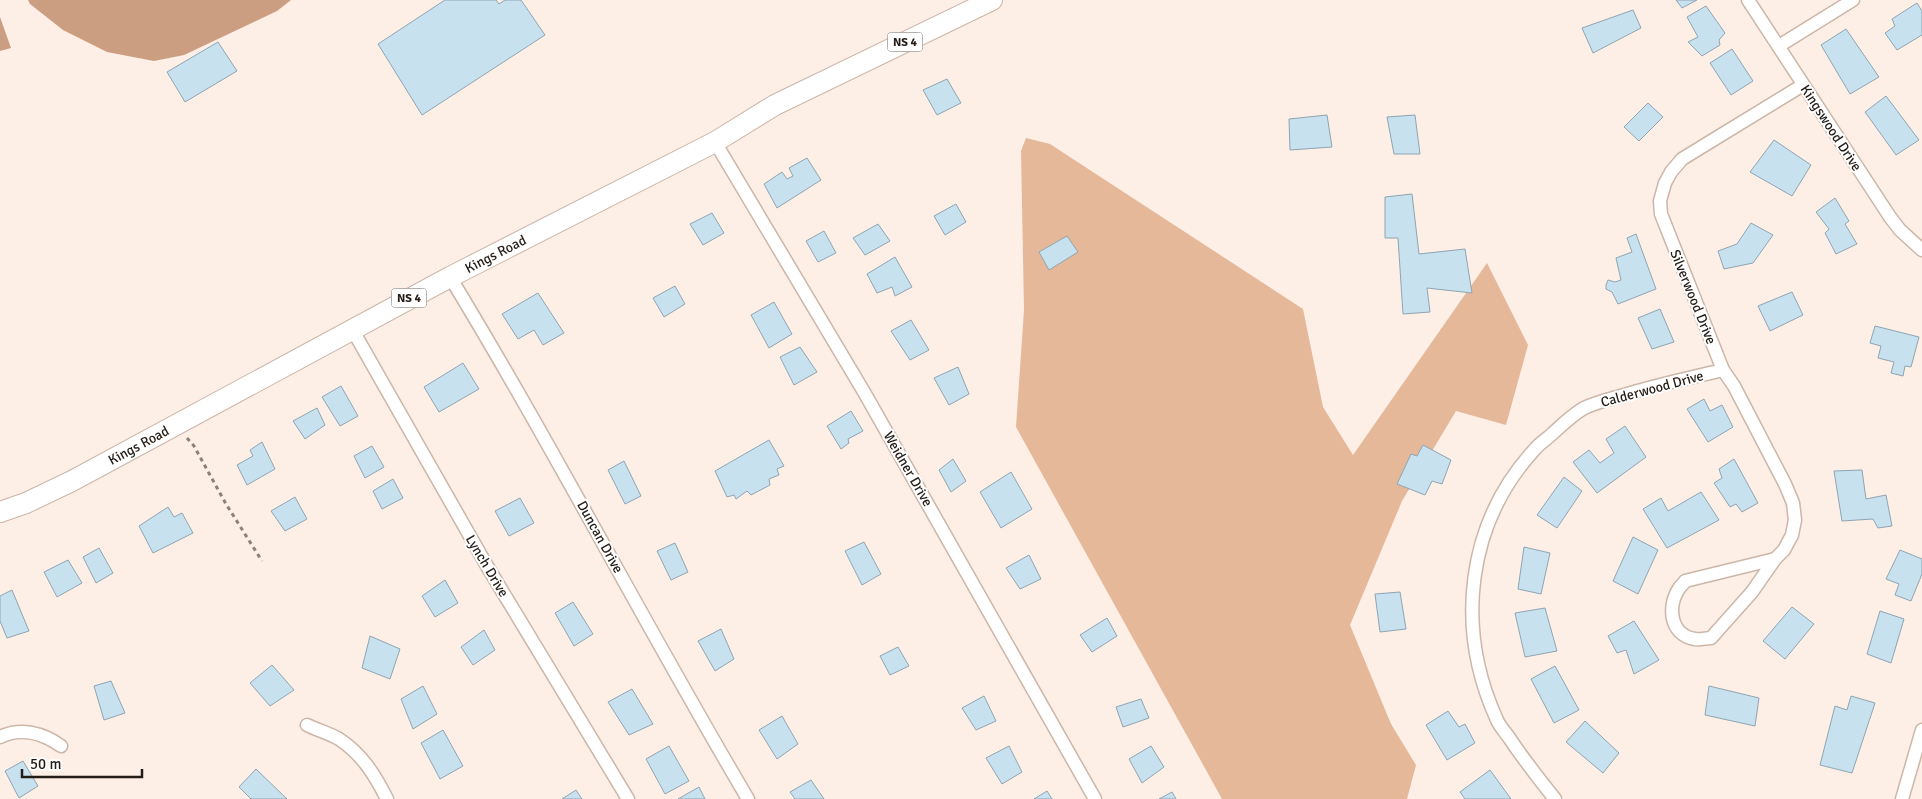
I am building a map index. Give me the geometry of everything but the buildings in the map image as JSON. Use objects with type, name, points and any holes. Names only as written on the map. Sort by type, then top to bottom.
[{"type":"main road","name":"Kings Road","points":[[0,512],[50,492],[176,426],[450,276],[715,142],[775,104],[992,0]]},
{"type":"street","name":"Kingswood Drive","points":[[1748,0],[1895,224],[1922,250]]},
{"type":"street","points":[[1779,46],[1853,0]]},
{"type":"street","name":"Silverwood Drive","points":[[1775,559],[1685,581],[1680,586],[1672,606],[1671,614],[1676,629],[1679,633],[1694,639],[1711,638],[1752,592],[1775,559],[1784,550],[1792,535],[1795,520],[1793,503],[1785,484],[1734,386],[1723,370],[1693,293],[1670,241],[1661,214],[1661,196],[1668,177],[1682,160],[1803,85]]},
{"type":"street","name":"Weidner Drive","points":[[715,142],[864,392],[1095,799]]},
{"type":"street","name":"Duncan Drive","points":[[450,276],[583,506],[695,709],[748,799]]},
{"type":"street","name":"Lynch Drive","points":[[352,329],[487,566],[628,799]]},
{"type":"street","name":"Calderwood Drive","points":[[1555,799],[1532,771],[1498,722],[1480,673],[1472,626],[1472,600],[1475,575],[1484,535],[1498,504],[1521,467],[1536,448],[1584,408],[1606,399],[1723,370]]},
{"type":"street","points":[[307,725],[338,738],[359,755],[370,767],[387,799]]},
{"type":"street","points":[[1902,799],[1922,730]]},
{"type":"street","points":[[0,737],[11,732],[32,732],[50,739],[61,746]]},
{"type":"path","points":[[176,426],[194,446],[226,504],[262,561]]},
{"type":"shaded area","points":[[28,0],[291,0],[277,11],[184,55],[154,61],[107,52],[63,30],[30,4]]},
{"type":"shaded area","points":[[0,17],[11,48],[0,51]]},
{"type":"shaded area","points":[[1026,138],[1050,144],[1303,309],[1323,407],[1353,455],[1487,263],[1528,345],[1506,425],[1456,411],[1402,501],[1350,625],[1391,724],[1416,765],[1407,799],[1222,799],[1016,427],[1024,310],[1021,151]]}]
